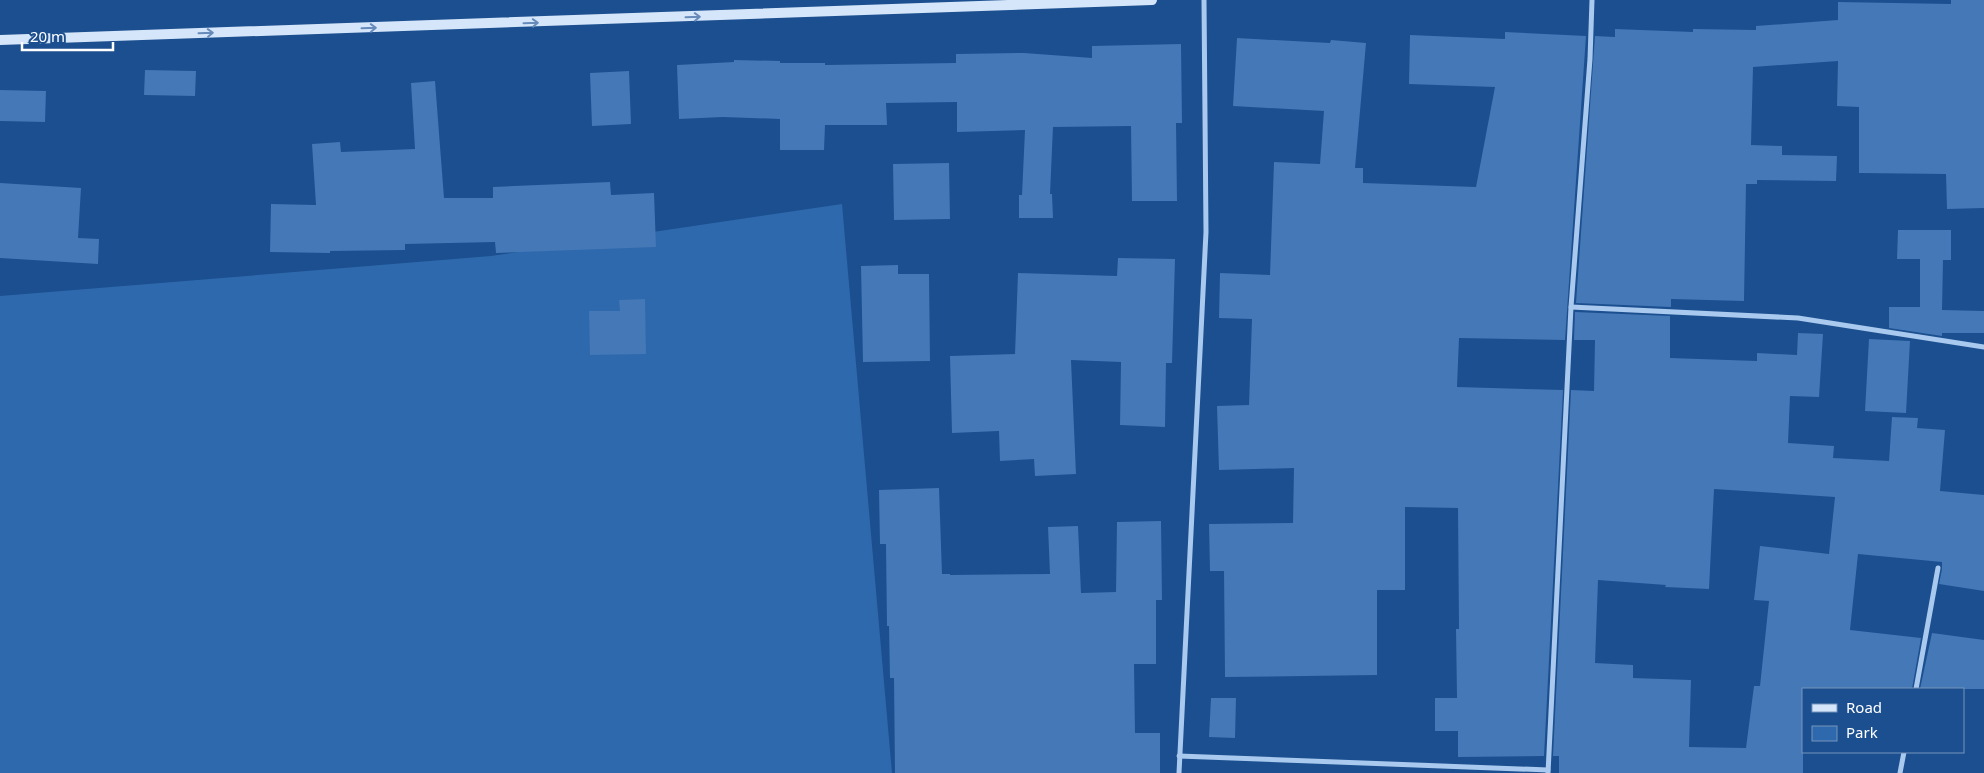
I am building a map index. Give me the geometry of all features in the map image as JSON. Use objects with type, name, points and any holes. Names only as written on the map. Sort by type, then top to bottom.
[{"type":"street","points":[[0,40],[1152,0]]},
{"type":"street","points":[[1179,773],[1206,232],[1204,0]]},
{"type":"street","points":[[1179,756],[1548,771],[1571,306],[1590,59],[1592,0]]},
{"type":"street","points":[[1571,306],[1798,318],[1984,347]]},
{"type":"street","points":[[1916,688],[1938,568]]},
{"type":"street","points":[[1900,773],[1904,753]]},
{"type":"green space","points":[[842,204],[892,773],[0,773],[0,296],[491,256]]},
{"type":"building","points":[[1951,0],[1984,0],[1984,208],[1947,209],[1946,174],[1859,173],[1859,107],[1837,106],[1838,61],[1753,67],[1751,145],[1782,146],[1782,155],[1837,156],[1836,181],[1757,180],[1757,184],[1746,184],[1744,301],[1671,299],[1671,307],[1576,303],[1595,36],[1615,37],[1615,29],[1693,32],[1693,29],[1756,30],[1756,26],[1838,20],[1838,2],[1951,4]]},
{"type":"building","points":[[1505,32],[1586,36],[1565,340],[1459,338],[1457,387],[1563,390],[1544,756],[1458,757],[1458,731],[1435,731],[1435,698],[1457,698],[1456,629],[1459,629],[1458,508],[1405,507],[1405,590],[1377,590],[1377,675],[1225,677],[1224,571],[1210,571],[1209,524],[1293,523],[1294,468],[1219,470],[1217,406],[1249,405],[1252,319],[1219,318],[1220,273],[1270,275],[1274,162],[1320,164],[1324,111],[1233,106],[1237,38],[1330,43],[1331,40],[1366,43],[1355,168],[1363,168],[1363,183],[1476,187],[1495,87],[1409,84],[1410,35],[1505,39]]},
{"type":"building","points":[[1181,44],[1182,123],[1176,123],[1177,201],[1132,201],[1131,126],[1053,127],[1050,194],[1052,194],[1053,218],[1019,218],[1019,195],[1022,195],[1025,130],[957,132],[957,102],[886,103],[887,125],[825,125],[824,150],[780,150],[780,119],[723,117],[679,119],[677,65],[734,62],[734,60],[825,63],[825,65],[956,63],[956,54],[1024,53],[1092,58],[1092,46]]},
{"type":"building","points":[[145,70],[196,71],[195,96],[144,95]]},
{"type":"building","points":[[629,71],[631,124],[592,126],[590,73]]},
{"type":"building","points":[[435,81],[444,198],[493,198],[493,187],[610,182],[611,195],[654,193],[656,247],[496,253],[495,242],[405,244],[405,250],[330,251],[330,253],[270,252],[271,204],[316,205],[312,144],[340,142],[341,152],[415,149],[411,83]]},
{"type":"building","points":[[0,90],[46,91],[45,122],[0,121]]},
{"type":"building","points":[[949,163],[950,219],[894,220],[893,164]]},
{"type":"building","points":[[0,183],[81,188],[78,238],[99,239],[98,264],[0,258]]},
{"type":"building","points":[[1898,230],[1951,230],[1951,260],[1943,260],[1942,310],[1984,311],[1984,333],[1942,333],[1942,336],[1889,328],[1889,307],[1920,307],[1920,259],[1897,259]]},
{"type":"building","points":[[1118,258],[1175,259],[1172,363],[1166,363],[1165,427],[1120,425],[1121,362],[1071,360],[1076,474],[1035,476],[1034,459],[1000,461],[999,431],[952,433],[950,356],[1015,354],[1018,273],[1117,276]]},
{"type":"building","points":[[898,265],[898,274],[929,274],[930,361],[863,362],[861,266]]},
{"type":"building","points":[[645,299],[646,354],[590,355],[589,311],[620,311],[619,300]]},
{"type":"building","points":[[1575,312],[1670,316],[1670,358],[1757,361],[1757,353],[1797,355],[1798,333],[1823,334],[1819,397],[1790,396],[1788,443],[1834,446],[1833,458],[1889,461],[1892,417],[1918,418],[1917,428],[1945,430],[1940,491],[1984,495],[1984,591],[1939,584],[1942,562],[1858,554],[1850,630],[1921,638],[1912,688],[1802,688],[1803,773],[1559,773],[1559,756],[1553,756],[1571,390],[1594,391],[1595,340],[1574,340]],"holes":[[[1714,489],[1835,497],[1829,554],[1760,546],[1754,600],[1769,601],[1760,686],[1754,686],[1746,748],[1689,747],[1691,680],[1633,678],[1633,665],[1595,663],[1598,580],[1666,585],[1665,587],[1709,589]]]},
{"type":"building","points":[[1869,339],[1910,341],[1906,413],[1865,411]]},
{"type":"building","points":[[939,488],[942,574],[1050,574],[1048,527],[1078,526],[1081,593],[1116,592],[1117,522],[1161,521],[1162,600],[1156,600],[1156,664],[1134,664],[1135,733],[1160,733],[1160,773],[895,773],[894,678],[890,678],[886,544],[880,544],[879,490]]},
{"type":"building","points":[[1932,633],[1984,640],[1984,689],[1920,688]]},
{"type":"building","points":[[1211,698],[1236,698],[1235,738],[1209,737]]}]
